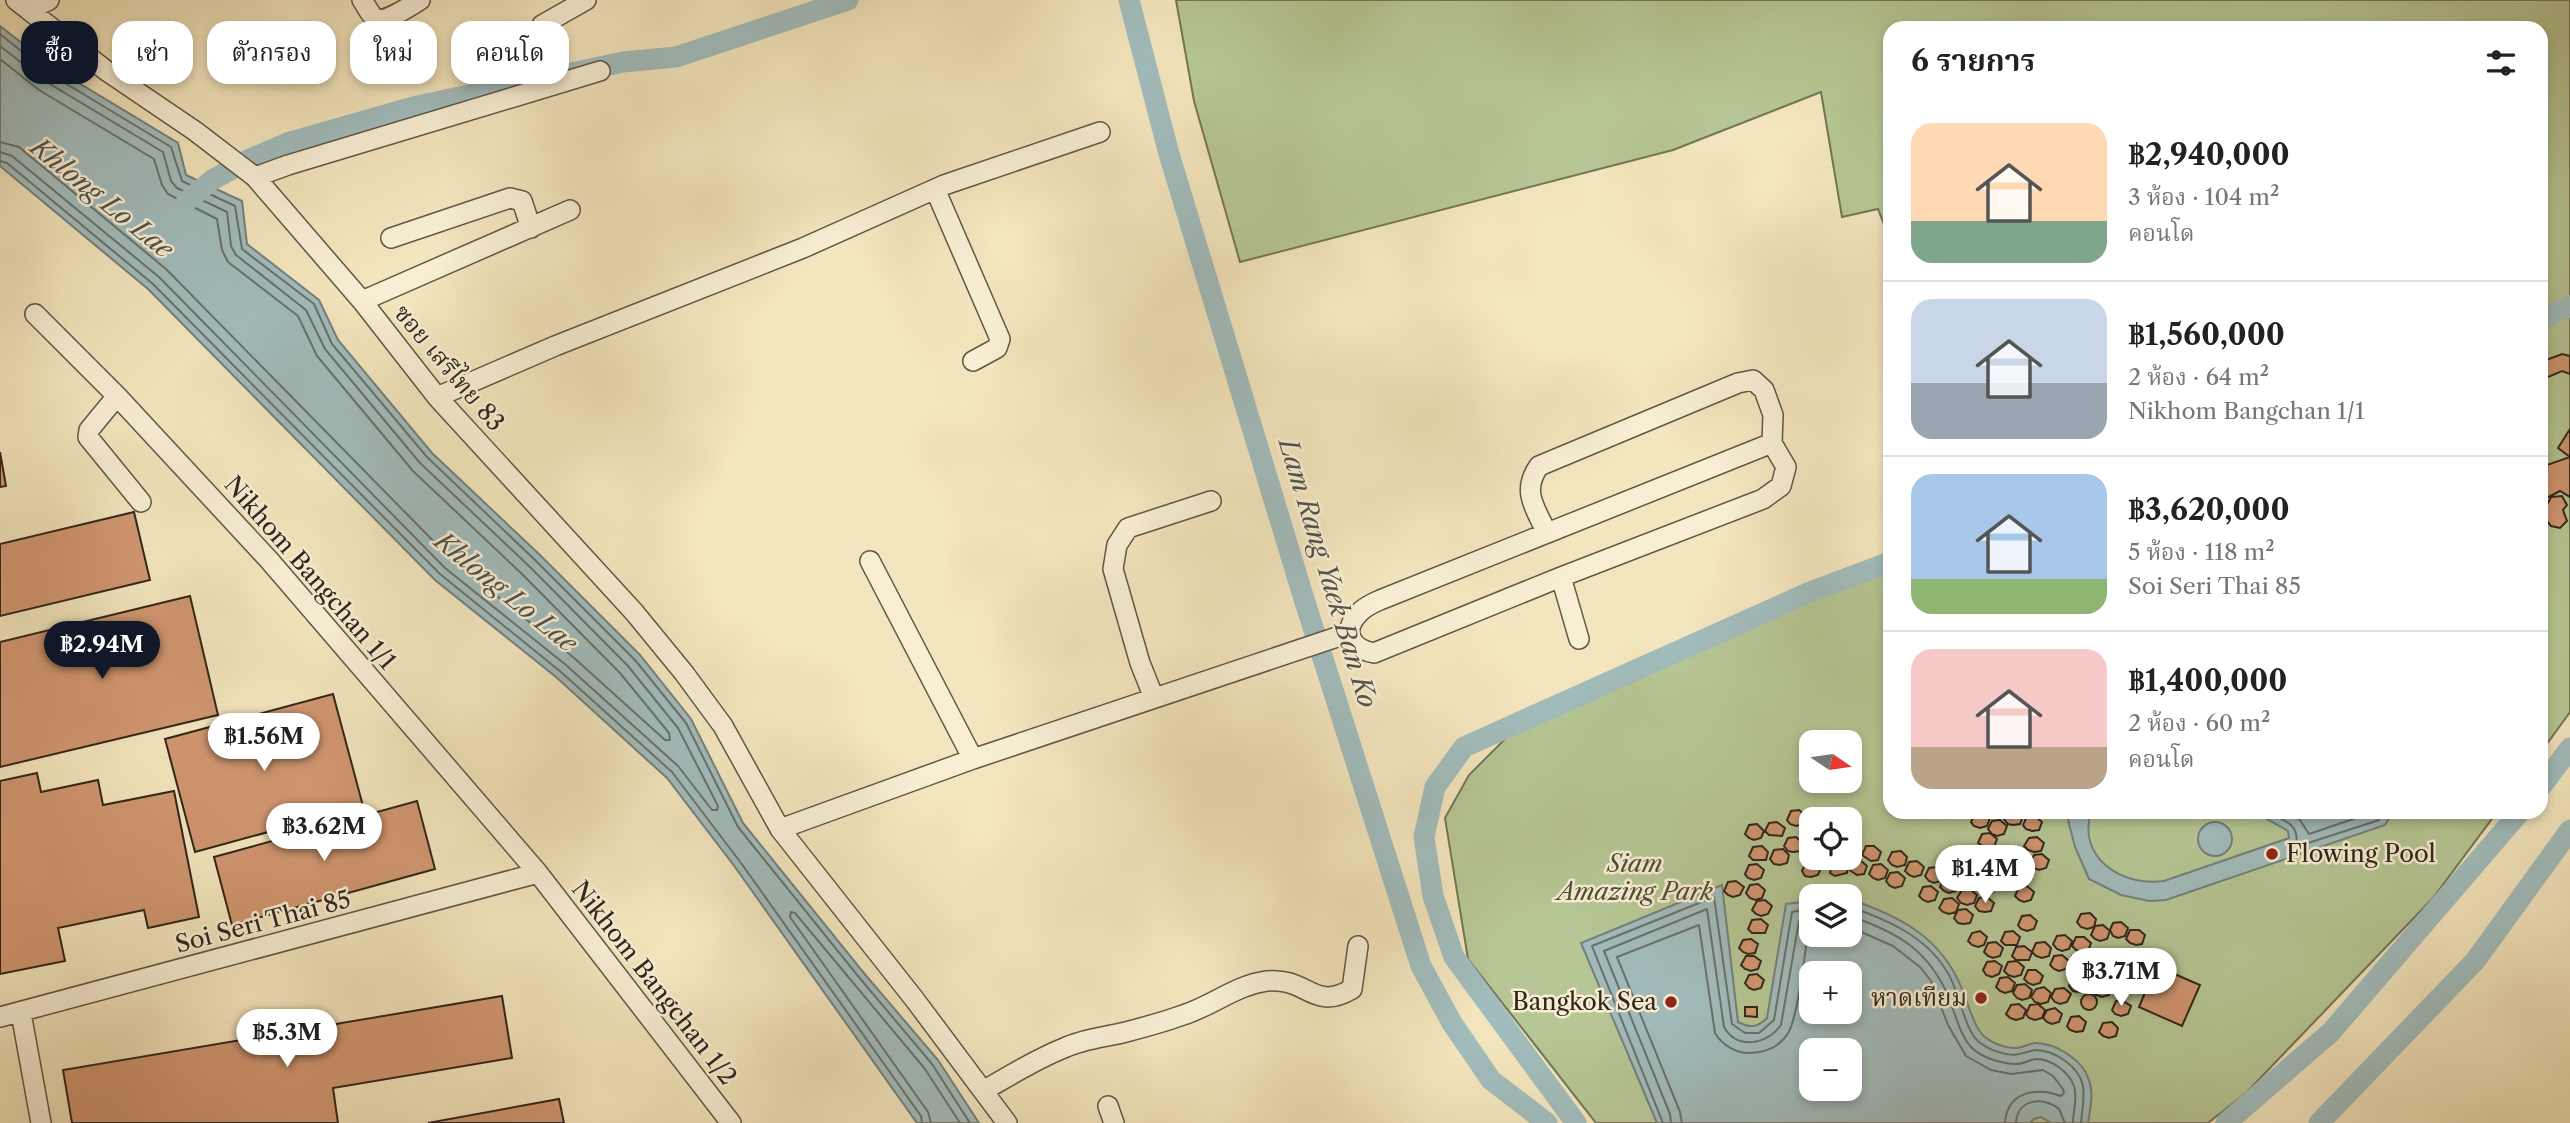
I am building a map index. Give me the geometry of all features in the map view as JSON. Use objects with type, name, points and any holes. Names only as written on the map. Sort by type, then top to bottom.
[{"type":"street","points":[[23,5],[49,0]]},
{"type":"street","points":[[362,0],[374,17],[380,19],[421,0]]},
{"type":"street","points":[[549,21],[586,0]]},
{"type":"street","name":"ซอย เสรีไทย 83","points":[[23,5],[108,72],[195,131],[249,173],[362,301],[437,397],[634,611],[684,673],[723,726],[780,829],[915,1000],[1007,1123]]},
{"type":"street","points":[[249,173],[301,161],[600,71]]},
{"type":"street","points":[[437,397],[555,346],[803,248],[935,189],[1100,132]]},
{"type":"street","points":[[935,189],[1000,339],[997,348],[973,361]]},
{"type":"street","points":[[391,238],[510,198],[522,201],[531,228]]},
{"type":"street","points":[[362,301],[570,210]]},
{"type":"street","name":"Nikhom Bangchan 1/1","points":[[35,314],[117,396],[269,560],[538,873]]},
{"type":"street","points":[[1341,636],[1364,651],[1374,653],[1763,499],[1781,486],[1786,467],[1772,443],[1773,415],[1764,390],[1753,380],[1738,383],[1539,466],[1530,478],[1529,489],[1533,505],[1547,533]]},
{"type":"street","points":[[117,396],[89,430],[88,437],[141,502]]},
{"type":"street","points":[[780,829],[974,759],[1341,636],[1361,610],[1380,600],[1772,443]]},
{"type":"street","points":[[1154,698],[1140,663],[1113,569],[1117,545],[1128,528],[1211,501]]},
{"type":"street","points":[[870,561],[974,759]]},
{"type":"street","points":[[1561,577],[1579,639]]},
{"type":"street","name":"Soi Seri Thai 85","points":[[0,1017],[538,873]]},
{"type":"street","name":"Nikhom Bangchan 1/2","points":[[538,873],[731,1123]]},
{"type":"street","points":[[983,1091],[1064,1047],[1185,1015],[1226,993],[1265,981],[1296,983],[1317,996],[1328,999],[1342,995],[1352,989],[1358,946]]},
{"type":"street","points":[[21,1013],[41,1123]]},
{"type":"green space","points":[[1176,0],[2570,0],[2570,712],[2548,742],[2548,21],[1883,21],[1883,222],[1878,209],[1842,217],[1821,92],[1673,150],[1240,262],[1194,101]]},
{"type":"green space","name":"Siam Amazing Park","points":[[1883,567],[1883,819],[2492,819],[2433,898],[2246,1093],[2208,1123],[1596,1123],[1468,959],[1445,818],[1469,775],[1508,736]]},
{"type":"water","name":"Khlong Lo Lae","points":[[0,26],[21,42],[21,84],[80,84],[178,143],[186,175],[242,201],[247,244],[319,300],[338,340],[432,453],[640,655],[691,719],[743,823],[938,1060],[979,1123],[917,1123],[735,867],[667,778],[556,677],[435,580],[148,289],[0,166]]},
{"type":"water","name":"Flowing Pool","points":[[2090,819],[2088,828],[2097,856],[2119,874],[2148,882],[2164,881],[2289,838],[2288,831],[2267,819],[2389,819],[2385,825],[2166,900],[2149,901],[2121,895],[2089,879],[2075,847],[2068,820]]},
{"type":"water","points":[[2215,822],[2227,827],[2232,839],[2227,851],[2215,856],[2203,851],[2198,839],[2203,827]]},
{"type":"water","name":"Bangkok Sea","points":[[1722,885],[1738,1022],[1753,1026],[1767,1018],[1786,904],[1799,902],[1799,947],[1862,947],[1862,904],[1886,913],[1931,942],[1953,971],[1975,1022],[1988,1039],[2011,1048],[2035,1043],[2060,1049],[2081,1066],[2091,1090],[2088,1123],[2051,1123],[2041,1117],[2030,1123],[1657,1123],[1581,943]]},
{"type":"building","points":[[2562,354],[2570,356],[2570,374],[2562,371],[2548,377],[2548,359]]},
{"type":"building","points":[[2570,429],[2570,457],[2558,448]]},
{"type":"building","points":[[0,452],[6,486],[0,487]]},
{"type":"building","points":[[2570,457],[2570,497],[2560,491],[2548,497],[2548,465]]},
{"type":"building","points":[[2562,496],[2567,505],[2563,510],[2567,521],[2560,528],[2548,522],[2548,503],[2551,497]]},
{"type":"building","points":[[134,512],[150,580],[0,616],[0,544]]},
{"type":"building","points":[[190,596],[218,715],[0,767],[0,642]]},
{"type":"building","points":[[333,694],[363,806],[195,852],[165,739]]},
{"type":"building","points":[[37,773],[41,792],[98,780],[103,805],[174,791],[199,917],[148,928],[144,910],[58,928],[65,961],[0,974],[0,781]]},
{"type":"building","points":[[417,801],[435,869],[232,925],[214,857]]},
{"type":"building","points":[[1799,810],[1799,825],[1790,824],[1787,820],[1791,811]]},
{"type":"building","points":[[1972,819],[1990,819],[1987,826],[1980,828],[1971,822]]},
{"type":"building","points":[[2004,819],[2022,819],[2020,824],[2008,824]]},
{"type":"building","points":[[2026,819],[2038,819],[2042,822],[2039,830],[2032,831],[2023,825]]},
{"type":"building","points":[[2000,820],[2007,826],[2004,834],[1997,836],[1988,829],[1992,821]]},
{"type":"building","points":[[1777,822],[1785,828],[1782,836],[1769,835],[1765,831],[1769,823]]},
{"type":"building","points":[[1757,824],[1764,831],[1761,838],[1754,840],[1745,834],[1749,825]]},
{"type":"building","points":[[1990,833],[1997,839],[1994,847],[1987,849],[1978,843],[1982,834]]},
{"type":"building","points":[[1796,837],[1799,840],[1799,851],[1788,851],[1784,846],[1788,838]]},
{"type":"building","points":[[2037,837],[2044,843],[2041,851],[2034,852],[2024,846],[2029,838]]},
{"type":"building","points":[[1762,846],[1768,852],[1766,860],[1753,860],[1749,856],[1753,847]]},
{"type":"building","points":[[1866,846],[1874,846],[1881,852],[1878,860],[1871,861],[1862,855]]},
{"type":"building","points":[[1783,849],[1789,855],[1787,863],[1774,864],[1770,859],[1774,850]]},
{"type":"building","points":[[1978,849],[1985,855],[1982,863],[1975,865],[1966,859],[1970,850]]},
{"type":"building","points":[[1901,851],[1907,857],[1905,865],[1892,865],[1888,860],[1892,852]]},
{"type":"building","points":[[2042,854],[2049,860],[2046,868],[2039,870],[2030,864],[2034,855]]},
{"type":"building","points":[[1917,861],[1924,867],[1921,875],[1914,877],[1905,871],[1909,862]]},
{"type":"building","points":[[1862,862],[1867,866],[1864,874],[1857,875],[1850,870],[1862,870]]},
{"type":"building","points":[[1757,864],[1764,870],[1761,878],[1748,878],[1745,874],[1749,865]]},
{"type":"building","points":[[1881,864],[1888,870],[1885,878],[1878,880],[1869,874],[1873,865]]},
{"type":"building","points":[[1937,867],[1944,873],[1941,881],[1934,883],[1925,876],[1929,868]]},
{"type":"building","points":[[1820,870],[1818,875],[1811,877],[1805,876],[1802,871]]},
{"type":"building","points":[[1831,870],[1847,870],[1847,873],[1835,876],[1830,873]]},
{"type":"building","points":[[1898,872],[1905,878],[1902,886],[1895,888],[1886,881],[1890,873]]},
{"type":"building","points":[[1952,877],[1959,883],[1956,891],[1949,893],[1940,887],[1944,878]]},
{"type":"building","points":[[1736,881],[1744,887],[1740,895],[1733,897],[1724,891],[1728,882]]},
{"type":"building","points":[[1758,884],[1765,890],[1762,898],[1755,900],[1746,893],[1750,885]]},
{"type":"building","points":[[1931,886],[1938,892],[1935,900],[1928,902],[1919,896],[1923,887]]},
{"type":"building","points":[[2027,886],[2034,892],[2031,900],[2024,902],[2015,896],[2019,887]]},
{"type":"building","points":[[1970,889],[1977,895],[1974,903],[1961,903],[1957,898],[1962,890]]},
{"type":"building","points":[[1987,897],[1994,903],[1991,911],[1979,911],[1975,906],[1979,898]]},
{"type":"building","points":[[1952,898],[1959,904],[1956,912],[1943,912],[1939,908],[1944,899]]},
{"type":"building","points":[[1765,900],[1772,906],[1768,914],[1756,914],[1752,910],[1757,901]]},
{"type":"building","points":[[1966,909],[1973,915],[1970,923],[1958,923],[1954,918],[1958,910]]},
{"type":"building","points":[[2090,913],[2096,919],[2094,927],[2081,927],[2077,922],[2081,914]]},
{"type":"building","points":[[2030,915],[2037,921],[2034,929],[2021,929],[2018,925],[2022,916]]},
{"type":"building","points":[[1761,919],[1768,925],[1765,933],[1752,933],[1748,929],[1752,920]]},
{"type":"building","points":[[2121,922],[2128,928],[2125,936],[2118,938],[2113,936],[2110,930],[2113,923]]},
{"type":"building","points":[[2103,925],[2110,931],[2107,939],[2100,941],[2091,935],[2095,926]]},
{"type":"building","points":[[2130,930],[2139,930],[2145,935],[2142,944],[2136,945],[2126,939]]},
{"type":"building","points":[[1980,931],[1987,937],[1984,945],[1972,945],[1968,941],[1972,933]]},
{"type":"building","points":[[2013,931],[2020,937],[2017,945],[2005,945],[2001,941],[2005,932]]},
{"type":"building","points":[[2065,935],[2072,941],[2069,949],[2062,951],[2053,944],[2057,936]]},
{"type":"building","points":[[2076,937],[2084,937],[2091,943],[2088,951],[2081,952],[2072,946]]},
{"type":"building","points":[[1751,939],[1758,944],[1755,953],[1748,954],[1739,948],[1743,940]]},
{"type":"building","points":[[1996,942],[2003,948],[2000,956],[1993,958],[1984,952],[1988,943]]},
{"type":"building","points":[[2045,942],[2051,948],[2049,956],[2036,956],[2032,952],[2036,943]]},
{"type":"building","points":[[2024,946],[2032,952],[2029,960],[2016,960],[2012,956],[2016,947]]},
{"type":"building","points":[[2062,955],[2069,961],[2066,969],[2059,971],[2050,965],[2054,956]]},
{"type":"building","points":[[2080,955],[2087,961],[2084,969],[2077,971],[2068,965],[2072,956]]},
{"type":"building","points":[[1746,956],[1754,956],[1761,961],[1758,969],[1751,971],[1741,965]]},
{"type":"building","points":[[1995,961],[2002,966],[1999,974],[1992,977],[1986,975],[1983,970],[1987,962]]},
{"type":"building","points":[[2017,961],[2024,967],[2021,975],[2008,975],[2004,971],[2008,962]]},
{"type":"building","points":[[2156,966],[2200,985],[2182,1026],[2139,1007]]},
{"type":"building","points":[[2028,970],[2036,970],[2043,976],[2040,983],[2033,985],[2024,979]]},
{"type":"building","points":[[2120,970],[2127,976],[2124,984],[2117,986],[2108,979],[2112,971]]},
{"type":"building","points":[[1757,974],[1764,980],[1761,988],[1754,990],[1745,983],[1749,975]]},
{"type":"building","points":[[2081,976],[2088,982],[2085,990],[2073,991],[2069,986],[2073,977]]},
{"type":"building","points":[[2008,977],[2015,983],[2012,991],[2005,993],[1996,987],[2000,978]]},
{"type":"building","points":[[2105,981],[2111,987],[2109,995],[2096,995],[2092,991],[2096,982]]},
{"type":"building","points":[[2025,984],[2032,990],[2029,998],[2022,1000],[2013,993],[2017,985]]},
{"type":"building","points":[[2044,987],[2051,993],[2048,1002],[2035,1002],[2031,997],[2036,989]]},
{"type":"building","points":[[2064,988],[2071,994],[2067,1002],[2055,1002],[2051,997],[2055,989]]},
{"type":"building","points":[[2086,994],[2092,994],[2097,1002],[2095,1008],[2086,1010],[2081,1005],[2081,999]]},
{"type":"building","points":[[502,996],[512,1058],[333,1088],[338,1123],[72,1123],[63,1070]]},
{"type":"building","points":[[2116,1001],[2123,1001],[2131,1006],[2128,1014],[2115,1014],[2112,1010]]},
{"type":"building","points":[[2019,1004],[2026,1010],[2023,1018],[2010,1018],[2006,1014],[2011,1005]]},
{"type":"building","points":[[2038,1004],[2045,1010],[2042,1018],[2029,1018],[2026,1014],[2030,1005]]},
{"type":"building","points":[[1745,1007],[1757,1007],[1757,1017],[1745,1016]]},
{"type":"building","points":[[2055,1008],[2062,1014],[2059,1022],[2052,1024],[2043,1018],[2047,1010]]},
{"type":"building","points":[[2079,1016],[2086,1022],[2083,1031],[2070,1030],[2067,1026],[2071,1017]]},
{"type":"building","points":[[2112,1022],[2118,1028],[2116,1036],[2103,1036],[2099,1032],[2103,1023]]},
{"type":"building","points":[[559,1099],[564,1123],[428,1123]]},
{"type":"waterway","points":[[186,202],[212,180],[250,159],[290,142],[413,107],[623,62],[676,57],[848,0]]},
{"type":"waterway","name":"Lam Rang Yaek Ban Ko","points":[[1129,0],[1169,154],[1304,599],[1421,966],[1452,1023],[1491,1080],[1547,1123]]},
{"type":"waterway","points":[[2548,316],[2570,306]]},
{"type":"waterway","points":[[1576,1123],[1454,957],[1433,896],[1424,837],[1435,787],[1464,747],[1810,592],[1883,565]]},
{"type":"waterway","points":[[2548,778],[2570,748]]},
{"type":"waterway","points":[[2226,1123],[2331,1032],[2514,819]]},
{"type":"waterway","points":[[2319,1123],[2475,961],[2570,830]]},
{"type":"place","name":"Flowing Pool","points":[[2272,854]]},
{"type":"place","name":"หาดเทียม","points":[[1981,998]]},
{"type":"place","name":"Bangkok Sea","points":[[1671,1002]]}]
